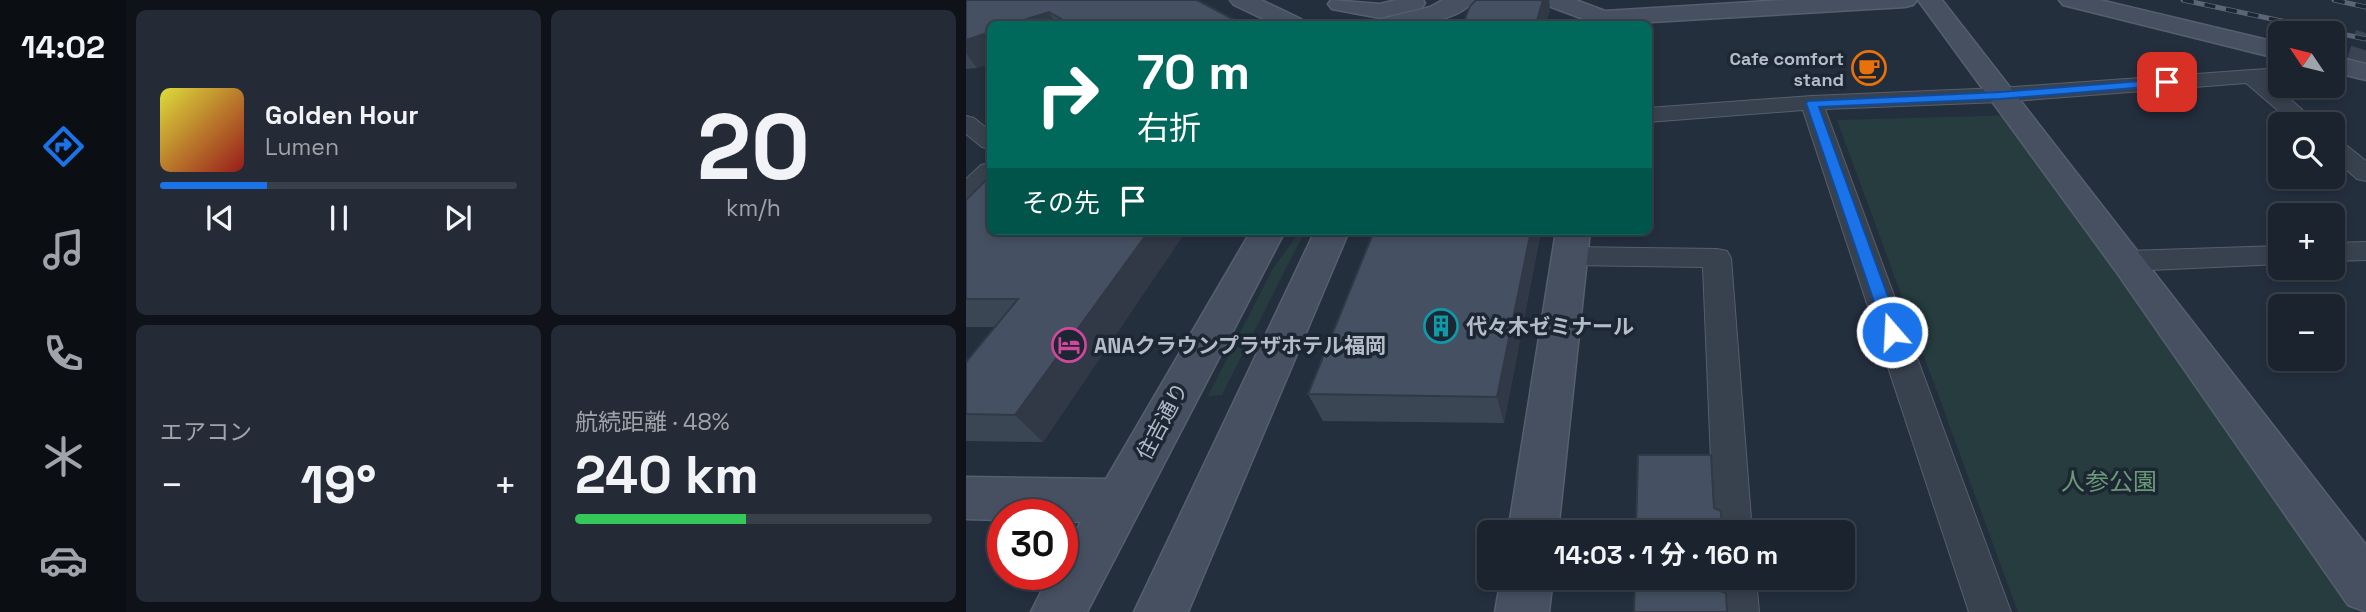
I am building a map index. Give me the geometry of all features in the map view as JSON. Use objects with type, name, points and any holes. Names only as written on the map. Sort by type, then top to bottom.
[{"type":"street","points":[[1242,0],[1286,21]]},
{"type":"street","points":[[1385,21],[1462,0]]},
{"type":"street","points":[[1554,0],[1602,21],[1905,0]]},
{"type":"street","points":[[1930,0],[2128,261],[2366,587]]},
{"type":"street","points":[[2071,0],[2268,48]]},
{"type":"street","points":[[1335,2],[1380,11],[1424,10]]},
{"type":"street","points":[[1335,2],[1369,21]]},
{"type":"street","points":[[1652,115],[1812,103],[2000,95],[2268,75]]},
{"type":"street","points":[[2250,76],[2294,112]]},
{"type":"street","points":[[1812,103],[1990,612]]},
{"type":"street","points":[[966,124],[987,139]]},
{"type":"street","points":[[2345,156],[2366,174]]},
{"type":"street","points":[[966,193],[987,173]]},
{"type":"street","name":"住吉通り","points":[[1059,612],[1266,235]]},
{"type":"street","points":[[1161,612],[1330,235]]},
{"type":"street","points":[[1535,520],[1571,244],[1717,258],[1732,520]]},
{"type":"street","points":[[2345,252],[2366,251]]},
{"type":"street","points":[[2128,261],[2268,255]]},
{"type":"street","points":[[966,498],[1120,500]]},
{"type":"street","points":[[1522,612],[1525,590]]},
{"type":"street","points":[[1736,590],[1738,612]]},
{"type":"green space","name":"人参公園","points":[[2020,115],[2356,612],[2018,612],[1837,120]]},
{"type":"green space","points":[[1297,235],[1303,235],[1222,395],[1208,396],[1272,270]]},
{"type":"building","points":[[966,0],[1197,0],[1236,21],[1065,21],[1049,12],[1020,21],[987,21],[987,33],[966,40]]},
{"type":"building","points":[[1476,0],[1543,0],[1537,21],[1464,21],[1470,6]]},
{"type":"building","points":[[987,179],[987,235],[1146,235],[1015,415],[966,414],[966,362],[1018,299],[966,299],[966,200]]},
{"type":"building","name":"代々木ゼミナール","points":[[1372,235],[1530,235],[1497,397],[1308,394]]},
{"type":"building","points":[[1638,455],[1711,455],[1714,508],[1721,511],[1721,520],[1636,520]]},
{"type":"building","points":[[1635,590],[1717,590],[1726,593],[1727,612],[1634,612]]},
{"type":"tunnel","points":[[2355,69],[2366,33]]},
{"type":"railway","points":[[2183,0],[2366,39]]},
{"type":"railway","points":[[2334,0],[2366,7]]},
{"type":"place","name":"Cafe comfort stand","points":[[1869,68]]},
{"type":"place","name":"代々木ゼミナール","points":[[1441,326]]},
{"type":"place","name":"ANAクラウンプラザホテル福岡","points":[[1069,345]]},
{"type":"route","points":[[1892,332],[1812,103],[2000,95],[2167,82]]}]
